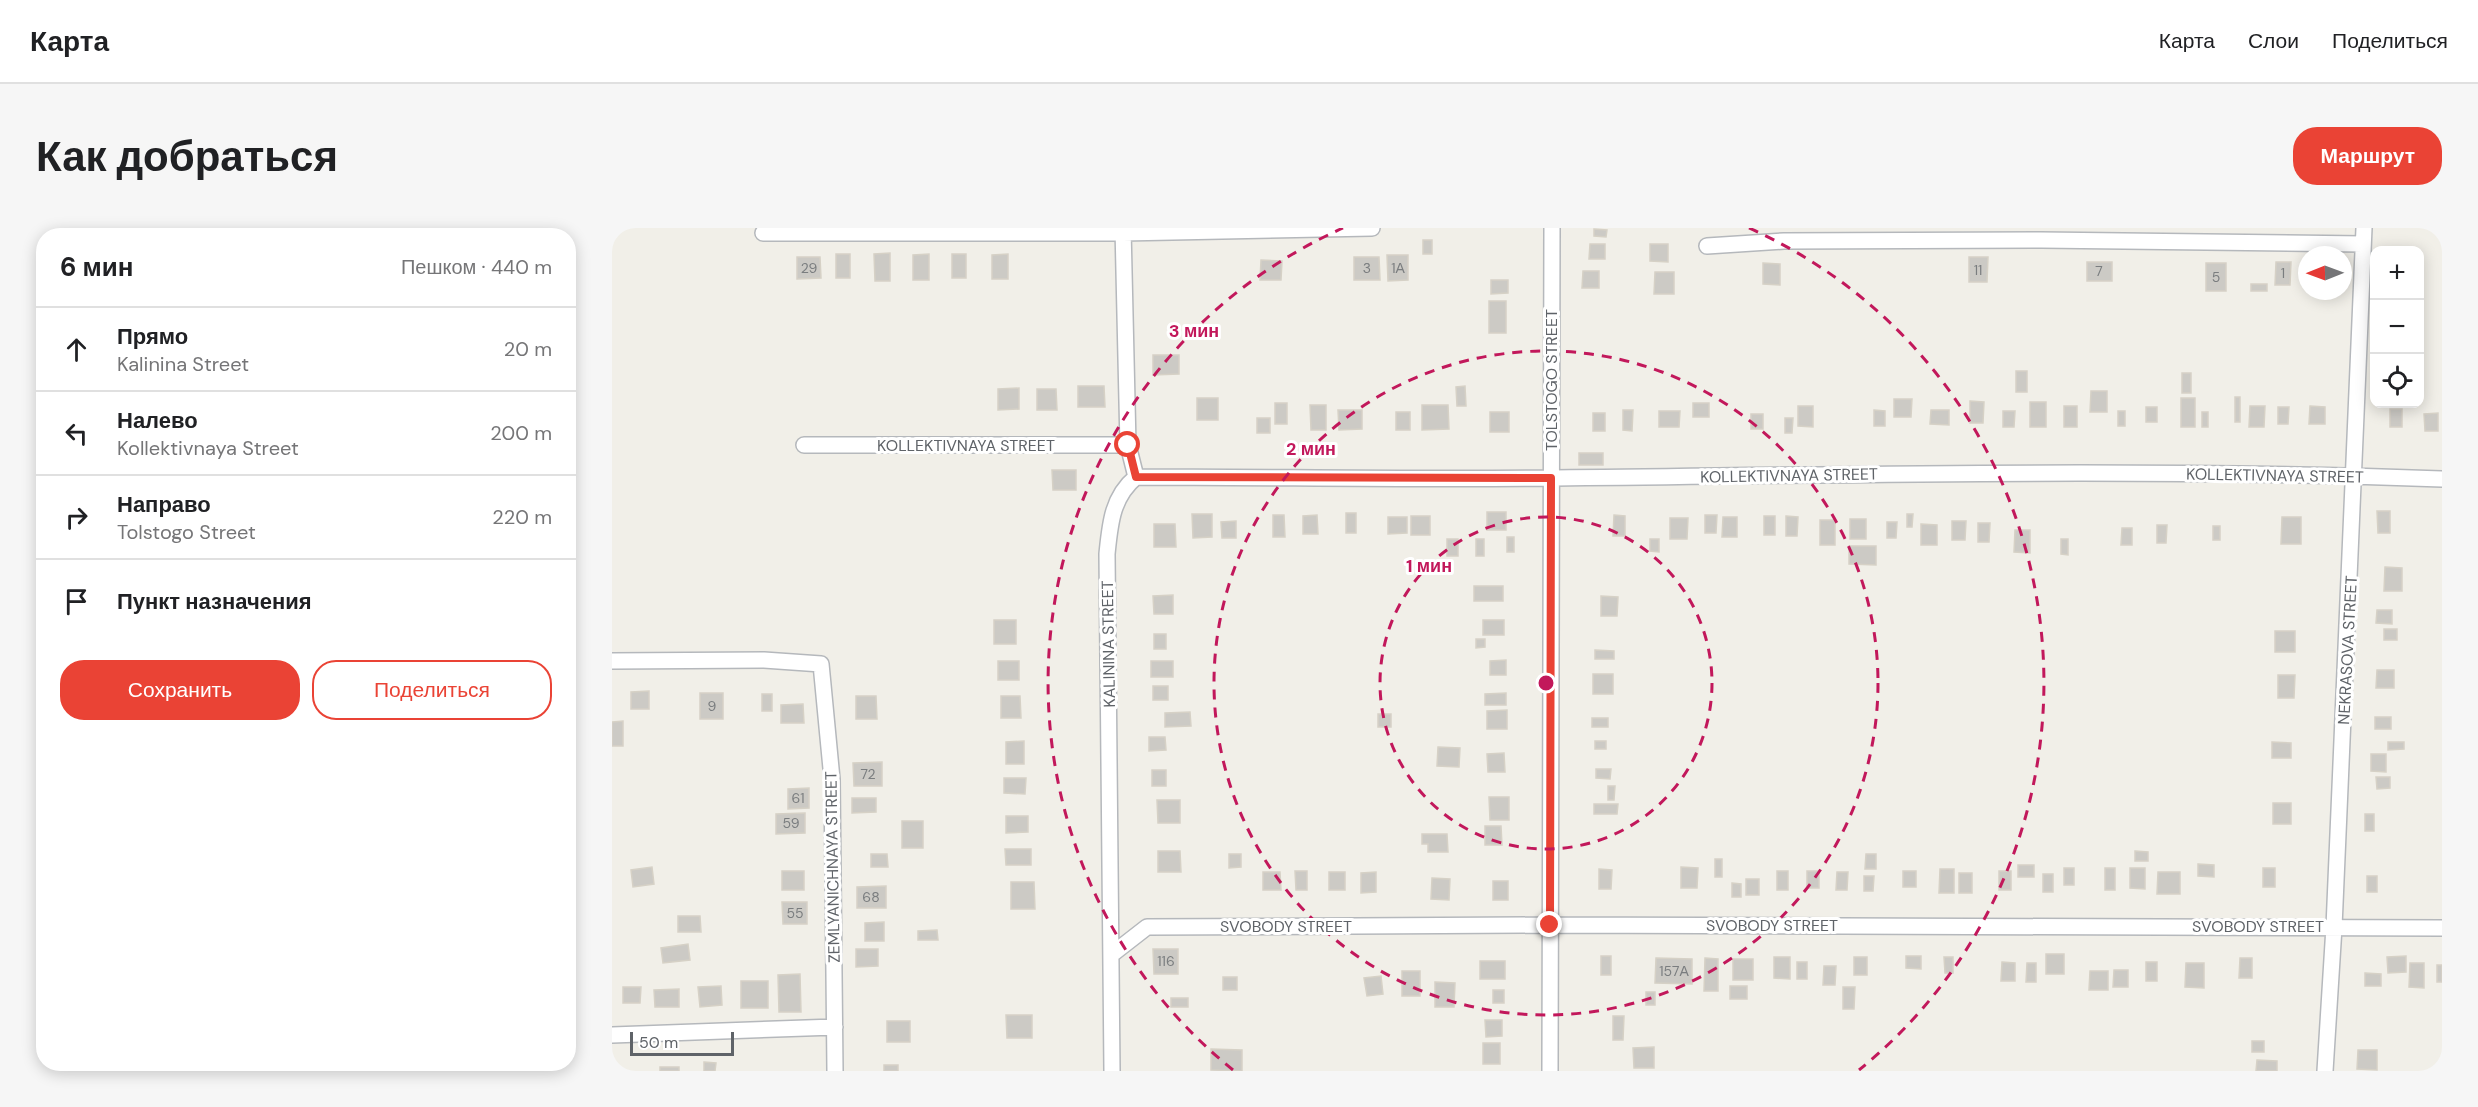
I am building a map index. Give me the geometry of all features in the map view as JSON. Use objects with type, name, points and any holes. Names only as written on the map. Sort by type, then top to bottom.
[{"type":"street","points":[[763,233],[1372,228]]},
{"type":"street","name":"TOLSTOGO STREET","points":[[1550,1071],[1552,228]]},
{"type":"street","name":"NEKRASOVA STREET","points":[[2325,1071],[2355,476],[2364,228]]},
{"type":"street","points":[[1123,231],[1128,445],[1136,477]]},
{"type":"street","points":[[1707,246],[1784,240],[2362,244]]},
{"type":"street","name":"KOLLEKTIVNAYA STREET","points":[[804,445],[1128,445]]},
{"type":"street","name":"KOLLEKTIVNAYA STREET","points":[[1136,477],[1551,478],[2018,473],[2442,479]]},
{"type":"street","name":"KALININA STREET","points":[[1112,1071],[1107,554],[1112,513],[1124,487],[1136,477]]},
{"type":"street","name":"ZEMLYANICHNAYA STREET","points":[[612,661],[764,660],[821,664],[832,779],[835,1071]]},
{"type":"street","name":"SVOBODY STREET","points":[[1111,955],[1147,927],[1550,925],[2442,928]]},
{"type":"street","points":[[612,1035],[835,1027]]},
{"type":"building","points":[[1594,229],[1607,230],[1606,237],[1594,236]]},
{"type":"building","points":[[1423,240],[1432,240],[1432,254],[1423,254]]},
{"type":"building","points":[[1590,244],[1605,244],[1605,259],[1589,259]]},
{"type":"building","points":[[1650,244],[1668,244],[1668,262],[1650,261]]},
{"type":"building","points":[[890,253],[890,281],[875,281],[874,254]]},
{"type":"building","points":[[836,254],[850,254],[850,278],[836,278]]},
{"type":"building","points":[[929,254],[929,280],[913,280],[913,255]]},
{"type":"building","points":[[952,254],[966,254],[966,278],[952,278]]},
{"type":"building","points":[[1008,254],[1008,279],[992,279],[992,255]]},
{"type":"building","points":[[1387,255],[1408,255],[1408,280],[1388,281]]},
{"type":"building","points":[[797,257],[820,257],[821,278],[797,279]]},
{"type":"building","points":[[1354,257],[1379,257],[1380,280],[1354,280]]},
{"type":"building","points":[[1969,257],[1988,257],[1987,282],[1969,282]]},
{"type":"building","points":[[1261,260],[1282,261],[1281,280],[1260,280]]},
{"type":"building","points":[[2087,262],[2112,262],[2112,281],[2087,281]]},
{"type":"building","points":[[2276,262],[2291,262],[2290,285],[2275,285]]},
{"type":"building","points":[[1763,263],[1780,264],[1780,285],[1763,284]]},
{"type":"building","points":[[2206,263],[2226,263],[2226,291],[2206,291]]},
{"type":"building","points":[[1583,271],[1599,271],[1599,288],[1582,288]]},
{"type":"building","points":[[1655,272],[1674,272],[1674,294],[1654,294]]},
{"type":"building","points":[[1491,280],[1508,280],[1508,293],[1491,294]]},
{"type":"building","points":[[2251,284],[2267,284],[2267,291],[2251,291]]},
{"type":"building","points":[[1489,301],[1506,301],[1506,333],[1489,333]]},
{"type":"building","points":[[1153,355],[1179,355],[1179,374],[1153,375]]},
{"type":"building","points":[[2016,371],[2027,371],[2027,392],[2016,392]]},
{"type":"building","points":[[2182,373],[2191,373],[2191,393],[2182,393]]},
{"type":"building","points":[[1078,386],[1104,386],[1105,407],[1078,407]]},
{"type":"building","points":[[1465,386],[1466,406],[1457,406],[1456,387]]},
{"type":"building","points":[[1019,388],[1019,409],[998,410],[998,389]]},
{"type":"building","points":[[1037,389],[1056,389],[1057,410],[1037,410]]},
{"type":"building","points":[[2091,391],[2107,391],[2107,412],[2090,412]]},
{"type":"building","points":[[2235,397],[2240,397],[2240,422],[2235,422]]},
{"type":"building","points":[[1197,398],[1218,398],[1218,420],[1197,420]]},
{"type":"building","points":[[2181,398],[2195,398],[2195,427],[2181,427]]},
{"type":"building","points":[[1894,399],[1912,399],[1911,417],[1894,417]]},
{"type":"building","points":[[1970,401],[1984,402],[1983,423],[1970,423]]},
{"type":"building","points":[[2030,402],[2046,402],[2046,427],[2030,427]]},
{"type":"building","points":[[1275,403],[1287,403],[1287,424],[1275,424]]},
{"type":"building","points":[[1693,403],[1709,403],[1709,417],[1693,417]]},
{"type":"building","points":[[1310,405],[1326,405],[1326,430],[1311,430]]},
{"type":"building","points":[[1422,405],[1448,405],[1449,429],[1422,430]]},
{"type":"building","points":[[1798,406],[1813,406],[1813,427],[1798,426]]},
{"type":"building","points":[[2064,406],[2077,406],[2077,427],[2064,427]]},
{"type":"building","points":[[2250,406],[2265,406],[2264,427],[2249,427]]},
{"type":"building","points":[[2310,406],[2325,407],[2325,424],[2309,424]]},
{"type":"building","points":[[2146,407],[2157,407],[2157,422],[2146,422]]},
{"type":"building","points":[[2278,407],[2289,407],[2288,424],[2278,424]]},
{"type":"building","points":[[2390,409],[2402,409],[2402,427],[2390,427]]},
{"type":"building","points":[[1338,410],[1362,410],[1362,429],[1339,430]]},
{"type":"building","points":[[1623,410],[1633,410],[1632,431],[1623,430]]},
{"type":"building","points":[[1874,410],[1885,411],[1885,426],[1874,426]]},
{"type":"building","points":[[1931,410],[1949,410],[1949,425],[1930,424]]},
{"type":"building","points":[[1659,411],[1680,411],[1679,427],[1659,427]]},
{"type":"building","points":[[2003,411],[2015,411],[2014,427],[2003,427]]},
{"type":"building","points":[[2118,411],[2125,411],[2125,426],[2118,426]]},
{"type":"building","points":[[1396,412],[1410,412],[1410,430],[1396,430]]},
{"type":"building","points":[[1490,412],[1509,412],[1509,432],[1490,432]]},
{"type":"building","points":[[2202,412],[2208,412],[2208,427],[2202,427]]},
{"type":"building","points":[[1593,413],[1605,413],[1605,431],[1593,431]]},
{"type":"building","points":[[2438,413],[2438,431],[2425,431],[2424,414]]},
{"type":"building","points":[[1751,414],[1763,414],[1763,429],[1751,429]]},
{"type":"building","points":[[1257,418],[1270,418],[1270,433],[1257,433]]},
{"type":"building","points":[[1785,418],[1793,418],[1792,433],[1785,433]]},
{"type":"building","points":[[1579,453],[1603,453],[1603,465],[1579,465]]},
{"type":"building","points":[[1052,470],[1076,470],[1076,490],[1053,490]]},
{"type":"building","points":[[2377,511],[2390,511],[2390,533],[2378,533]]},
{"type":"building","points":[[1487,512],[1506,512],[1506,530],[1487,530]]},
{"type":"building","points":[[1346,513],[1356,513],[1356,533],[1346,533]]},
{"type":"building","points":[[1192,514],[1212,514],[1212,537],[1193,538]]},
{"type":"building","points":[[1907,514],[1913,514],[1912,527],[1907,527]]},
{"type":"building","points":[[1273,515],[1284,515],[1285,537],[1273,537]]},
{"type":"building","points":[[1317,515],[1318,534],[1303,534],[1303,516]]},
{"type":"building","points":[[1614,515],[1625,516],[1625,536],[1613,536]]},
{"type":"building","points":[[1705,515],[1717,515],[1716,533],[1705,533]]},
{"type":"building","points":[[1411,516],[1430,516],[1430,535],[1411,535]]},
{"type":"building","points":[[1764,516],[1775,516],[1775,535],[1764,535]]},
{"type":"building","points":[[1786,516],[1798,517],[1797,536],[1786,536]]},
{"type":"building","points":[[1388,517],[1407,517],[1407,533],[1388,534]]},
{"type":"building","points":[[1723,517],[1737,517],[1737,537],[1722,537]]},
{"type":"building","points":[[2282,517],[2301,517],[2301,544],[2281,544]]},
{"type":"building","points":[[1670,518],[1688,518],[1687,539],[1670,539]]},
{"type":"building","points":[[1850,519],[1866,519],[1866,539],[1850,539]]},
{"type":"building","points":[[1820,520],[1835,520],[1835,545],[1820,545]]},
{"type":"building","points":[[1236,521],[1236,538],[1222,538],[1221,522]]},
{"type":"building","points":[[1952,521],[1966,521],[1965,540],[1952,540]]},
{"type":"building","points":[[1887,522],[1897,522],[1896,538],[1887,538]]},
{"type":"building","points":[[1978,523],[1990,523],[1989,542],[1978,542]]},
{"type":"building","points":[[1154,524],[1175,524],[1176,547],[1154,547]]},
{"type":"building","points":[[1921,524],[1937,525],[1937,545],[1921,545]]},
{"type":"building","points":[[2157,525],[2167,525],[2166,543],[2157,543]]},
{"type":"building","points":[[2213,526],[2220,526],[2220,540],[2213,540]]},
{"type":"building","points":[[2122,528],[2132,528],[2132,545],[2121,545]]},
{"type":"building","points":[[2015,530],[2030,530],[2030,553],[2014,552]]},
{"type":"building","points":[[1507,537],[1514,537],[1514,552],[1507,552]]},
{"type":"building","points":[[1447,539],[1458,539],[1458,556],[1447,556]]},
{"type":"building","points":[[1476,539],[1484,539],[1484,556],[1476,556]]},
{"type":"building","points":[[1650,539],[1659,539],[1659,552],[1650,551]]},
{"type":"building","points":[[2061,539],[2068,539],[2068,555],[2061,554]]},
{"type":"building","points":[[1849,546],[1876,546],[1876,565],[1849,564]]},
{"type":"building","points":[[2385,567],[2402,568],[2402,591],[2384,591]]},
{"type":"building","points":[[1474,586],[1503,586],[1503,601],[1474,601]]},
{"type":"building","points":[[1173,595],[1173,614],[1154,614],[1153,596]]},
{"type":"building","points":[[1601,596],[1618,597],[1617,616],[1601,616]]},
{"type":"building","points":[[2377,610],[2392,610],[2392,624],[2376,623]]},
{"type":"building","points":[[994,620],[1016,620],[1016,644],[994,644]]},
{"type":"building","points":[[1483,620],[1504,620],[1504,635],[1483,635]]},
{"type":"building","points":[[2384,629],[2397,629],[2397,640],[2384,640]]},
{"type":"building","points":[[2275,631],[2295,631],[2295,652],[2275,652]]},
{"type":"building","points":[[1154,634],[1166,634],[1166,649],[1154,649]]},
{"type":"building","points":[[1476,639],[1485,639],[1485,647],[1476,648]]},
{"type":"building","points":[[1595,650],[1614,651],[1614,659],[1595,659]]},
{"type":"building","points":[[1506,660],[1506,675],[1490,675],[1490,661]]},
{"type":"building","points":[[998,661],[1019,661],[1019,680],[998,680]]},
{"type":"building","points":[[1151,661],[1173,661],[1173,677],[1151,677]]},
{"type":"building","points":[[2377,670],[2394,670],[2394,688],[2376,688]]},
{"type":"building","points":[[1593,674],[1613,674],[1613,694],[1593,694]]},
{"type":"building","points":[[2278,675],[2295,675],[2294,698],[2278,698]]},
{"type":"building","points":[[1153,686],[1168,686],[1168,700],[1153,700]]},
{"type":"building","points":[[649,691],[649,709],[631,709],[631,692]]},
{"type":"building","points":[[700,693],[723,693],[723,719],[700,719]]},
{"type":"building","points":[[1506,693],[1506,705],[1485,705],[1485,694]]},
{"type":"building","points":[[762,694],[772,694],[772,711],[762,711]]},
{"type":"building","points":[[856,696],[876,696],[877,719],[856,719]]},
{"type":"building","points":[[1001,696],[1020,696],[1021,718],[1001,718]]},
{"type":"building","points":[[803,704],[804,723],[781,723],[781,705]]},
{"type":"building","points":[[1507,710],[1507,729],[1487,729],[1487,711]]},
{"type":"building","points":[[1190,712],[1191,726],[1165,727],[1165,713]]},
{"type":"building","points":[[1378,714],[1391,714],[1391,727],[1378,727]]},
{"type":"building","points":[[2375,717],[2391,717],[2391,729],[2375,729]]},
{"type":"building","points":[[1592,718],[1608,718],[1608,727],[1592,727]]},
{"type":"building","points":[[623,721],[623,746],[612,746],[612,722]]},
{"type":"building","points":[[1149,737],[1165,737],[1166,750],[1149,751]]},
{"type":"building","points":[[1024,741],[1024,764],[1006,764],[1006,742]]},
{"type":"building","points":[[1595,741],[1606,741],[1606,749],[1595,749]]},
{"type":"building","points":[[2272,742],[2291,743],[2291,758],[2272,758]]},
{"type":"building","points":[[2388,742],[2404,742],[2404,749],[2388,750]]},
{"type":"building","points":[[1438,747],[1460,748],[1459,767],[1437,766]]},
{"type":"building","points":[[1504,753],[1505,772],[1488,772],[1487,754]]},
{"type":"building","points":[[2371,754],[2386,754],[2386,772],[2371,771]]},
{"type":"building","points":[[882,762],[882,786],[854,786],[853,763]]},
{"type":"building","points":[[1596,769],[1611,769],[1610,779],[1596,778]]},
{"type":"building","points":[[1152,770],[1166,770],[1166,786],[1152,786]]},
{"type":"building","points":[[2376,777],[2390,777],[2390,788],[2377,789]]},
{"type":"building","points":[[1004,778],[1026,778],[1025,794],[1004,793]]},
{"type":"building","points":[[1608,786],[1615,786],[1614,800],[1608,800]]},
{"type":"building","points":[[809,788],[809,808],[788,809],[788,789]]},
{"type":"building","points":[[1489,797],[1509,797],[1509,820],[1490,820]]},
{"type":"building","points":[[852,798],[876,798],[876,812],[852,813]]},
{"type":"building","points":[[1157,800],[1180,800],[1180,823],[1158,823]]},
{"type":"building","points":[[2273,803],[2291,803],[2291,824],[2273,824]]},
{"type":"building","points":[[1594,804],[1618,804],[1617,814],[1594,814]]},
{"type":"building","points":[[805,813],[805,833],[776,834],[776,814]]},
{"type":"building","points":[[2365,814],[2374,814],[2374,831],[2365,831]]},
{"type":"building","points":[[1006,816],[1028,816],[1028,832],[1006,833]]},
{"type":"building","points":[[902,821],[923,821],[923,848],[902,848]]},
{"type":"building","points":[[1485,826],[1501,826],[1502,845],[1485,845]]},
{"type":"building","points":[[1422,834],[1447,834],[1448,852],[1428,852],[1428,844],[1422,844]]},
{"type":"building","points":[[1005,849],[1031,849],[1031,865],[1006,865]]},
{"type":"building","points":[[1158,851],[1180,851],[1181,872],[1158,872]]},
{"type":"building","points":[[2135,851],[2148,852],[2148,861],[2135,861]]},
{"type":"building","points":[[871,854],[887,854],[888,867],[871,867]]},
{"type":"building","points":[[1229,854],[1241,854],[1241,867],[1229,868]]},
{"type":"building","points":[[1866,854],[1876,854],[1876,869],[1865,869]]},
{"type":"building","points":[[1715,859],[1722,859],[1722,877],[1715,877]]},
{"type":"building","points":[[2198,864],[2214,865],[2214,877],[2198,876]]},
{"type":"building","points":[[2018,865],[2034,865],[2034,877],[2018,877]]},
{"type":"building","points":[[652,867],[654,884],[633,887],[631,870]]},
{"type":"building","points":[[1681,867],[1698,868],[1697,888],[1681,888]]},
{"type":"building","points":[[2064,868],[2074,868],[2074,885],[2064,885]]},
{"type":"building","points":[[2105,868],[2115,868],[2115,890],[2105,890]]},
{"type":"building","points":[[2130,868],[2145,868],[2145,889],[2130,888]]},
{"type":"building","points":[[2263,868],[2275,868],[2275,887],[2263,887]]},
{"type":"building","points":[[1599,869],[1612,870],[1611,889],[1599,889]]},
{"type":"building","points":[[1940,869],[1954,869],[1954,893],[1939,893]]},
{"type":"building","points":[[782,871],[804,871],[804,890],[782,890]]},
{"type":"building","points":[[1295,871],[1307,871],[1307,890],[1296,890]]},
{"type":"building","points":[[1777,871],[1788,871],[1788,890],[1777,890]]},
{"type":"building","points":[[1807,871],[1819,871],[1819,888],[1807,888]]},
{"type":"building","points":[[1903,871],[1916,871],[1916,887],[1903,887]]},
{"type":"building","points":[[1999,871],[2011,871],[2011,890],[1999,890]]},
{"type":"building","points":[[1263,872],[1280,872],[1281,890],[1263,890]]},
{"type":"building","points":[[1329,872],[1345,872],[1345,890],[1329,890]]},
{"type":"building","points":[[1376,872],[1376,892],[1361,893],[1361,873]]},
{"type":"building","points":[[1837,872],[1848,872],[1847,890],[1836,890]]},
{"type":"building","points":[[2158,872],[2180,872],[2180,894],[2157,894]]},
{"type":"building","points":[[1959,873],[1972,873],[1972,893],[1959,893]]},
{"type":"building","points":[[2043,874],[2053,874],[2053,892],[2043,892]]},
{"type":"building","points":[[1864,876],[1874,876],[1873,891],[1864,891]]},
{"type":"building","points":[[2367,876],[2377,876],[2377,892],[2367,892]]},
{"type":"building","points":[[1432,878],[1450,879],[1449,900],[1431,899]]},
{"type":"building","points":[[1746,879],[1759,879],[1759,895],[1746,895]]},
{"type":"building","points":[[1493,881],[1508,881],[1508,900],[1493,900]]},
{"type":"building","points":[[1011,882],[1034,882],[1035,909],[1011,909]]},
{"type":"building","points":[[1732,883],[1741,884],[1741,897],[1732,897]]},
{"type":"building","points":[[886,886],[886,908],[857,908],[857,887]]},
{"type":"building","points":[[782,902],[807,902],[807,924],[783,924]]},
{"type":"building","points":[[678,916],[700,916],[701,932],[678,932]]},
{"type":"building","points":[[884,922],[884,941],[865,941],[865,923]]},
{"type":"building","points":[[937,930],[938,940],[918,940],[918,931]]},
{"type":"building","points":[[688,944],[690,960],[663,963],[661,948]]},
{"type":"building","points":[[856,949],[878,949],[878,966],[856,967]]},
{"type":"building","points":[[1153,949],[1178,949],[1178,974],[1154,974]]},
{"type":"building","points":[[2046,954],[2064,954],[2064,974],[2046,974]]},
{"type":"building","points":[[1601,956],[1611,956],[1611,975],[1601,975]]},
{"type":"building","points":[[1906,956],[1921,956],[1921,969],[1906,968]]},
{"type":"building","points":[[2406,956],[2406,972],[2388,973],[2387,957]]},
{"type":"building","points":[[1774,957],[1790,957],[1790,979],[1774,978]]},
{"type":"building","points":[[1854,957],[1867,957],[1867,975],[1854,975]]},
{"type":"building","points":[[1944,957],[1953,957],[1953,973],[1945,973]]},
{"type":"building","points":[[1656,958],[1692,959],[1692,984],[1655,983]]},
{"type":"building","points":[[1705,958],[1718,959],[1718,991],[1704,991]]},
{"type":"building","points":[[2240,958],[2252,958],[2252,978],[2239,978]]},
{"type":"building","points":[[1733,959],[1753,959],[1753,980],[1733,980]]},
{"type":"building","points":[[1480,961],[1505,961],[1505,979],[1480,979]]},
{"type":"building","points":[[1797,962],[1807,962],[1807,979],[1797,979]]},
{"type":"building","points":[[2002,962],[2015,963],[2015,981],[2001,981]]},
{"type":"building","points":[[2146,962],[2157,962],[2157,981],[2146,981]]},
{"type":"building","points":[[2027,963],[2036,963],[2036,982],[2026,982]]},
{"type":"building","points":[[2186,963],[2204,963],[2204,988],[2185,987]]},
{"type":"building","points":[[2410,963],[2424,963],[2424,988],[2409,987]]},
{"type":"building","points":[[2437,965],[2442,965],[2442,982],[2437,982]]},
{"type":"building","points":[[1824,966],[1836,966],[1835,985],[1823,985]]},
{"type":"building","points":[[2114,970],[2128,970],[2128,987],[2113,987]]},
{"type":"building","points":[[1402,971],[1420,971],[1420,996],[1402,996]]},
{"type":"building","points":[[2090,971],[2108,971],[2108,990],[2089,990]]},
{"type":"building","points":[[2365,973],[2381,974],[2381,986],[2365,986]]},
{"type":"building","points":[[800,974],[801,1012],[779,1012],[778,975]]},
{"type":"building","points":[[1381,976],[1383,994],[1367,996],[1364,978]]},
{"type":"building","points":[[1223,977],[1237,977],[1237,990],[1223,990]]},
{"type":"building","points":[[741,981],[768,981],[768,1008],[741,1008]]},
{"type":"building","points":[[1435,982],[1455,983],[1454,1007],[1435,1007]]},
{"type":"building","points":[[721,986],[722,1005],[700,1007],[698,987]]},
{"type":"building","points":[[1730,986],[1747,986],[1747,999],[1730,999]]},
{"type":"building","points":[[623,987],[641,987],[640,1003],[623,1003]]},
{"type":"building","points":[[1843,987],[1855,987],[1854,1009],[1843,1009]]},
{"type":"building","points":[[679,989],[679,1007],[655,1007],[654,990]]},
{"type":"building","points":[[1493,990],[1504,990],[1504,1003],[1493,1003]]},
{"type":"building","points":[[1646,992],[1655,992],[1655,1005],[1646,1005]]},
{"type":"building","points":[[1171,998],[1188,998],[1188,1007],[1171,1007]]},
{"type":"building","points":[[1006,1015],[1032,1015],[1032,1038],[1007,1038]]},
{"type":"building","points":[[1613,1016],[1624,1016],[1623,1040],[1613,1040]]},
{"type":"building","points":[[1485,1020],[1502,1020],[1502,1036],[1486,1037]]},
{"type":"building","points":[[887,1021],[910,1021],[910,1042],[887,1042]]},
{"type":"building","points":[[2252,1041],[2264,1041],[2264,1052],[2252,1052]]},
{"type":"building","points":[[1483,1043],[1500,1043],[1500,1064],[1483,1064]]},
{"type":"building","points":[[1654,1047],[1654,1068],[1634,1068],[1633,1048]]},
{"type":"building","points":[[1211,1049],[1242,1050],[1242,1071],[1211,1070]]},
{"type":"building","points":[[2358,1050],[2377,1050],[2377,1070],[2357,1069]]},
{"type":"building","points":[[2257,1060],[2277,1061],[2277,1071],[2256,1071]]},
{"type":"building","points":[[704,1062],[716,1063],[715,1071],[704,1071]]},
{"type":"building","points":[[884,1065],[898,1065],[898,1071],[884,1071]]},
{"type":"building","points":[[660,1067],[679,1067],[679,1071],[660,1071]]},
{"type":"route","points":[[1128,445],[1136,477],[1551,478],[1550,925]]}]
